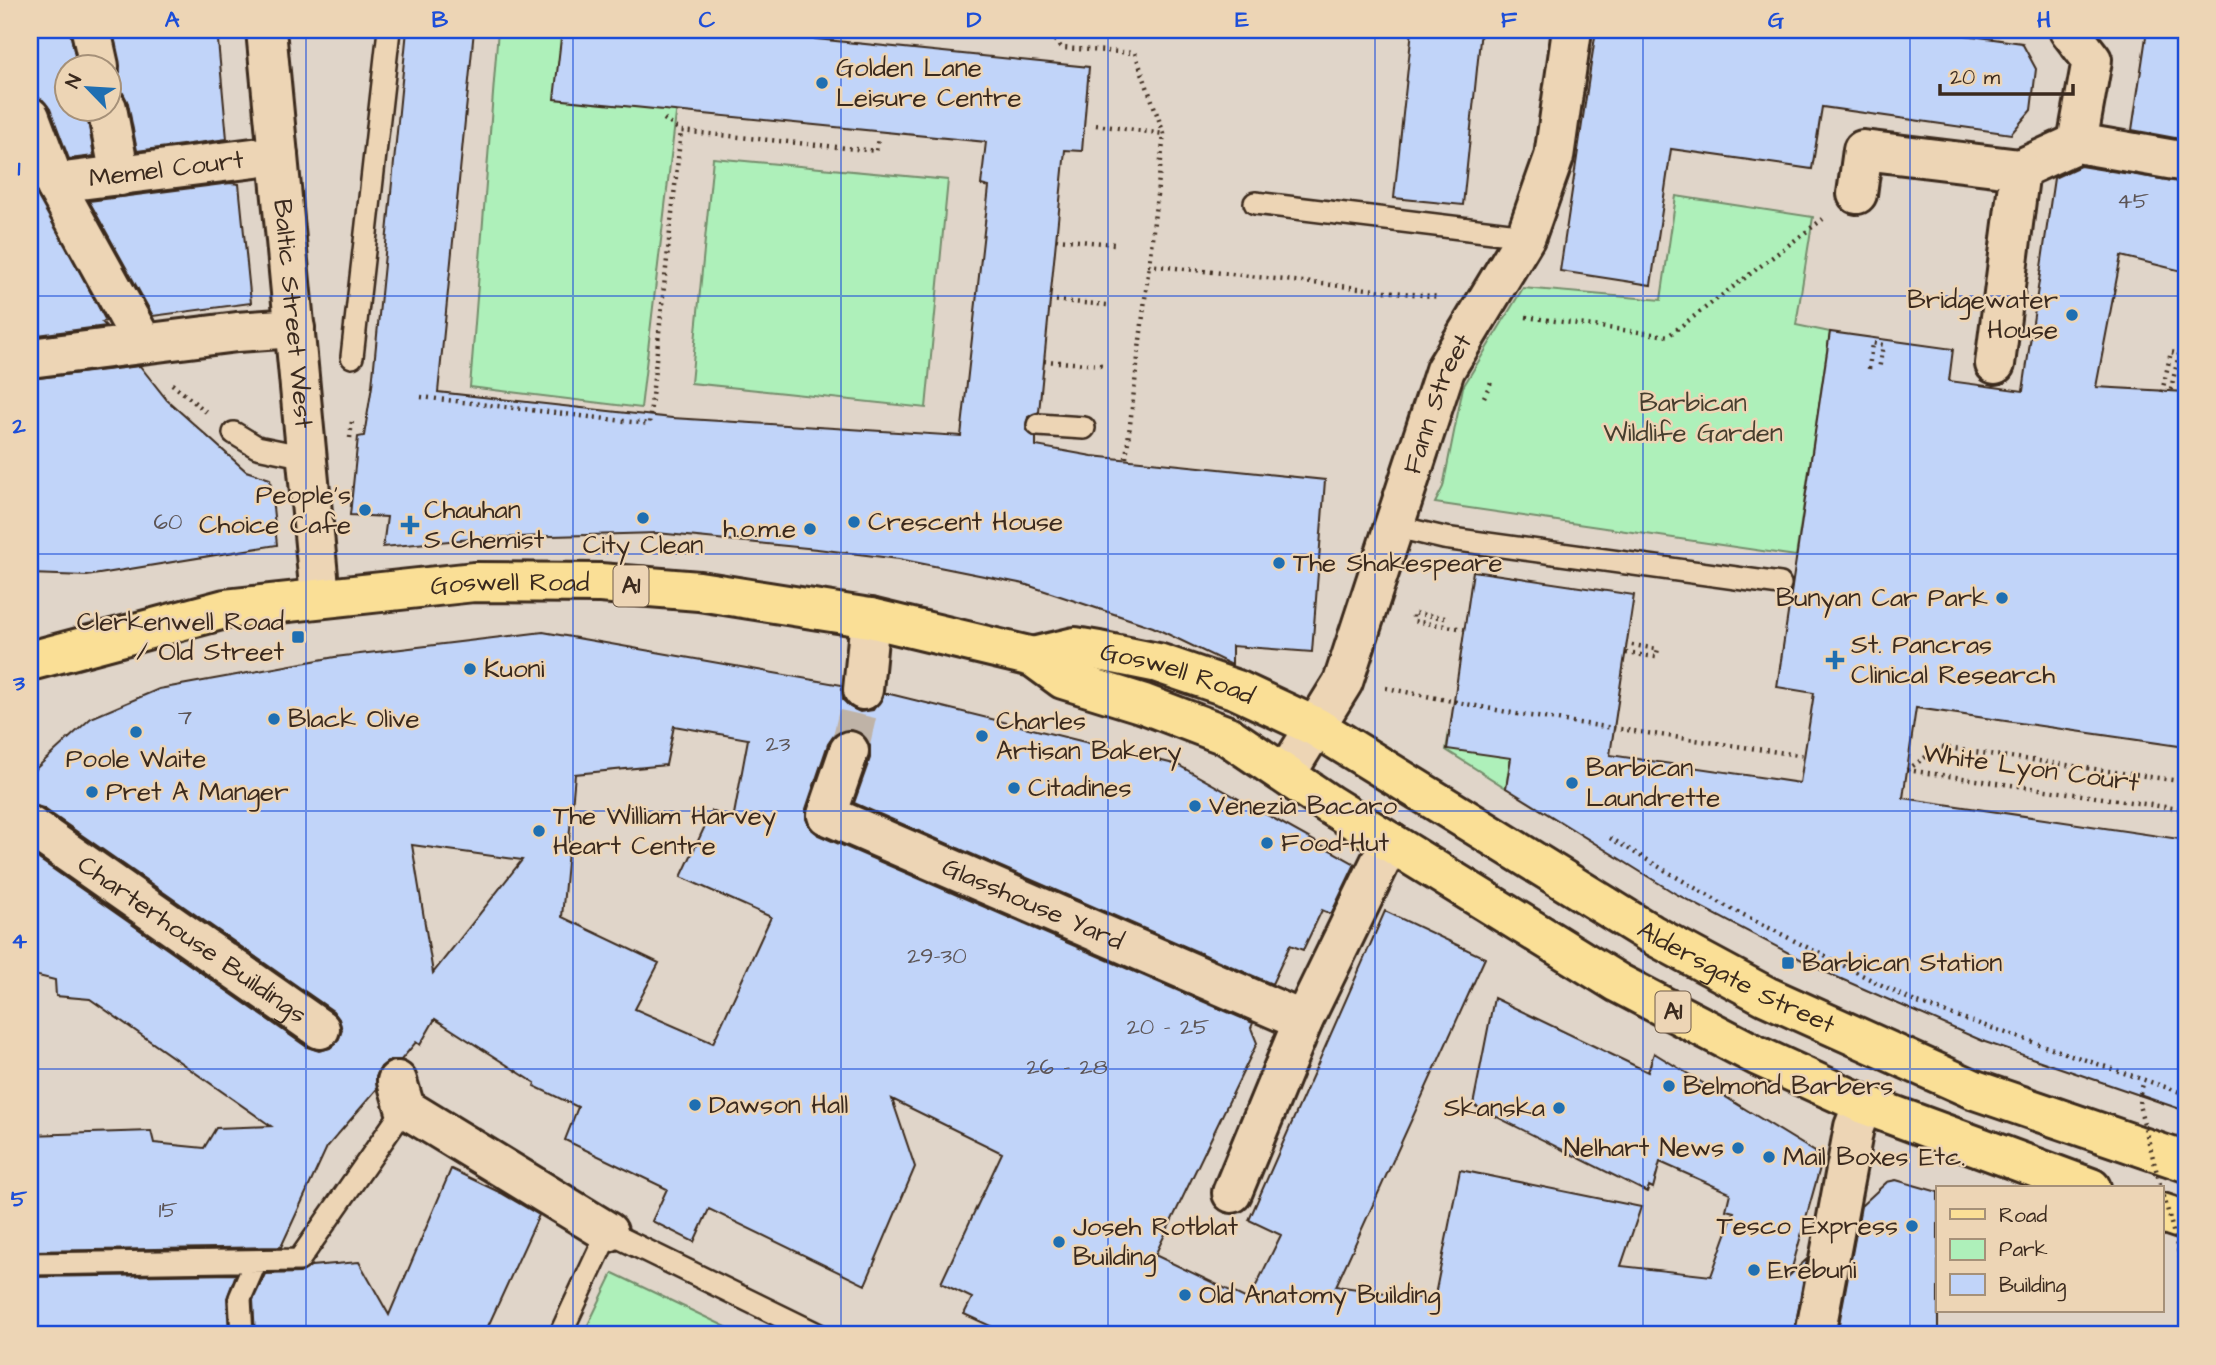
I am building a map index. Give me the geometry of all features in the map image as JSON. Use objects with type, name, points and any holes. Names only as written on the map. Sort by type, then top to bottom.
[{"type":"main road","name":"Goswell Road","points":[[30,661],[225,609],[320,597],[474,582],[600,583],[699,591],[870,618],[1033,657],[1063,679],[1144,704],[1228,736],[1286,774]]},
{"type":"main road","name":"Goswell Road","points":[[1033,657],[1075,647],[1158,663],[1237,690],[1316,727]]},
{"type":"main road","name":"Aldersgate Street","points":[[1316,727],[1651,934],[1766,996],[1975,1090],[2186,1161]]},
{"type":"main road","name":"A1","points":[[1286,774],[1390,842],[1618,983],[1758,1056],[1863,1104],[2086,1186]]},
{"type":"main road","points":[[2164,1214],[2186,1221]]},
{"type":"street","points":[[91,30],[96,52]]},
{"type":"street","name":"Baltic Street West","points":[[266,30],[320,597]]},
{"type":"street","name":"Fann Street","points":[[1286,774],[1343,682],[1445,370],[1526,236],[1554,157],[1572,30]]},
{"type":"street","points":[[2075,33],[2092,60],[2077,143]]},
{"type":"street","points":[[30,117],[56,186],[143,343]]},
{"type":"street","points":[[110,122],[120,176]]},
{"type":"street","points":[[1857,194],[1863,150],[2020,169],[2077,143],[2186,162]]},
{"type":"street","name":"Memel Court","points":[[56,186],[64,182],[278,155]]},
{"type":"street","points":[[1995,364],[2020,169]]},
{"type":"street","points":[[30,358],[143,343],[295,328]]},
{"type":"street","points":[[863,690],[870,618]]},
{"type":"street","name":"Glasshouse Yard","points":[[849,751],[827,815],[1303,1021]]},
{"type":"street","name":"Charterhouse Buildings","points":[[30,826],[320,1029]]},
{"type":"street","points":[[1232,1194],[1303,1021],[1390,842]]},
{"type":"street","points":[[401,1094],[608,1232]]},
{"type":"street","points":[[1815,1335],[1854,1127],[1863,1104]]},
{"type":"lane","points":[[352,357],[389,30]]},
{"type":"lane","points":[[1255,203],[1526,236]]},
{"type":"lane","points":[[1038,425],[1084,428]]},
{"type":"lane","points":[[234,433],[257,447],[306,457]]},
{"type":"lane","points":[[1393,526],[1444,538],[1780,584]]},
{"type":"lane","points":[[30,1264],[299,1260],[401,1094]]},
{"type":"lane","points":[[559,1335],[608,1232],[819,1335]]},
{"type":"lane","points":[[242,1335],[240,1298],[256,1261]]},
{"type":"path","points":[[1045,30],[1062,48],[1135,53],[1164,134],[1126,458]]},
{"type":"path","points":[[664,119],[681,131],[876,151],[878,139]]},
{"type":"path","points":[[1096,125],[1164,134]]},
{"type":"path","points":[[421,397],[649,424],[681,131]]},
{"type":"path","points":[[1522,316],[1668,336],[1857,194]]},
{"type":"path","points":[[1056,239],[1114,244]]},
{"type":"path","points":[[1149,265],[1445,297]]},
{"type":"path","points":[[1049,300],[1107,305]]},
{"type":"path","points":[[1869,369],[1872,343],[1883,345],[1880,370]]},
{"type":"path","points":[[2162,392],[2171,352],[2179,354],[2170,393]]},
{"type":"path","points":[[1044,361],[1101,365]]},
{"type":"path","points":[[1482,402],[1493,377]]},
{"type":"path","points":[[167,380],[234,433]]},
{"type":"path","points":[[1445,618],[1413,613],[1413,621],[1465,629]]},
{"type":"path","points":[[1626,644],[1658,649],[1656,657],[1626,653]]},
{"type":"path","points":[[1375,686],[1517,714],[1805,756]]},
{"type":"path","name":"White Lyon Court","points":[[2186,782],[1940,747],[1907,770],[2186,810]]},
{"type":"path","points":[[1610,838],[1724,905],[1915,1002],[2186,1094]]},
{"type":"path","points":[[2144,1081],[2139,1105],[2161,1186]]},
{"type":"path","points":[[2164,1197],[2185,1276]]},
{"type":"green space","points":[[498,30],[686,30],[641,408],[470,387]]},
{"type":"green space","points":[[713,158],[948,180],[926,408],[691,383]]},
{"type":"green space","name":"Barbican Wildlife Garden","points":[[1676,196],[1813,217],[1796,325],[1830,332],[1796,556],[1435,503],[1443,487],[1463,387],[1523,288],[1661,300]]},
{"type":"green space","points":[[1449,732],[1513,741],[1506,788],[1446,750]]},
{"type":"green space","points":[[613,1273],[743,1335],[583,1335]]},
{"type":"building","points":[[30,30],[70,30],[74,52],[52,52],[52,114],[43,100],[30,96]]},
{"type":"building","points":[[113,30],[217,30],[227,139],[137,151],[128,103],[122,93],[122,52],[117,52]]},
{"type":"building","points":[[407,30],[474,30],[438,392],[672,418],[961,436],[989,187],[981,185],[986,142],[554,99],[562,30],[769,30],[768,34],[1089,67],[1082,151],[1065,150],[1039,412],[1028,417],[1026,430],[1036,438],[1036,446],[1092,456],[1325,480],[1312,652],[1232,646],[1232,665],[1153,627],[1024,584],[899,559],[817,549],[657,533],[483,538],[383,547],[387,517],[350,515],[358,437],[364,436],[372,386]]},
{"type":"building","points":[[1412,30],[1481,30],[1463,205],[1394,198]]},
{"type":"building","points":[[1596,30],[1929,30],[2022,43],[2036,69],[2031,110],[2011,134],[1822,107],[1812,169],[1671,149],[1651,285],[1560,271]]},
{"type":"building","points":[[2147,30],[2186,30],[2186,140],[2132,130]]},
{"type":"building","points":[[55,122],[88,122],[94,156],[69,159]]},
{"type":"building","points":[[2080,166],[2186,183],[2186,272],[2121,256],[2096,387],[2186,392],[2186,747],[1916,708],[1903,798],[2186,840],[2186,1111],[1985,1042],[1823,971],[1676,894],[1506,788],[1511,758],[1447,749],[1473,571],[1634,595],[1610,755],[1800,783],[1814,693],[1777,687],[1830,332],[1953,349],[1949,381],[2023,391],[2054,178]]},
{"type":"building","points":[[30,178],[106,321],[102,322],[106,326],[30,336]]},
{"type":"building","points":[[239,184],[251,303],[153,316],[89,201]]},
{"type":"building","points":[[140,366],[167,400],[246,471],[270,479],[277,545],[87,576],[30,574],[30,379]]},
{"type":"building","points":[[543,632],[842,685],[843,700],[860,712],[873,710],[884,694],[890,694],[1178,765],[1355,864],[1331,914],[1322,910],[1303,950],[1290,945],[1272,984],[854,803],[870,758],[870,746],[866,737],[857,731],[845,729],[835,734],[828,744],[806,809],[806,819],[818,835],[1253,1023],[1251,1028],[1257,1043],[1155,1255],[1249,1300],[1281,1235],[1249,1220],[1385,911],[1485,958],[1336,1286],[1434,1300],[1460,1170],[1641,1207],[1621,1266],[1711,1276],[1734,1212],[1726,1210],[1730,1193],[1660,1162],[1653,1188],[1649,1186],[1647,1192],[1473,1105],[1494,998],[1648,1072],[1654,1053],[1815,1152],[1821,1164],[1790,1275],[1807,1259],[1794,1335],[1010,1335],[964,1314],[972,1298],[941,1283],[1002,1153],[892,1099],[915,1167],[865,1285],[709,1209],[694,1242],[652,1221],[667,1189],[565,1140],[578,1107],[534,1086],[535,1083],[435,1019],[420,1045],[416,1042],[401,1060],[390,1060],[381,1067],[376,1077],[377,1089],[327,1147],[281,1247],[30,1251],[30,1135],[151,1131],[154,1143],[204,1148],[216,1128],[271,1126],[90,999],[56,996],[55,980],[30,974],[30,853],[307,1047],[319,1051],[330,1048],[338,1041],[342,1030],[333,1011],[43,808],[30,804],[30,774],[91,718],[159,689],[335,657]],"holes":[[[674,726],[748,739],[733,820],[712,811],[681,877],[771,917],[713,1043],[635,1009],[659,963],[562,917],[575,774],[666,765]],[[412,845],[522,860],[433,973]]]},
{"type":"building","points":[[451,1169],[539,1215],[484,1335],[255,1335],[253,1300],[265,1274],[300,1273],[311,1266],[359,1262],[389,1315]]},
{"type":"building","points":[[1896,1180],[1936,1191],[1938,1335],[1837,1335],[1861,1206],[1887,1182]]},
{"type":"building","points":[[236,1274],[227,1298],[229,1335],[30,1335],[30,1277]]},
{"type":"tunnel","points":[[849,751],[863,690]]},
{"type":"place","name":"Golden Lane Leisure Centre","points":[[822,83]]},
{"type":"place","name":"Bridgewater House","points":[[2072,315]]},
{"type":"place","name":"People's Choice Cafe","points":[[365,510]]},
{"type":"place","name":"City Clean","points":[[643,518]]},
{"type":"place","name":"Crescent House","points":[[854,522]]},
{"type":"place","name":"Chauhan S Chemist","points":[[410,525]]},
{"type":"place","name":"h.o.m.e","points":[[810,529]]},
{"type":"place","name":"The Shakespeare","points":[[1279,563]]},
{"type":"place","name":"Bunyan Car Park","points":[[2002,598]]},
{"type":"place","name":"Clerkenwell Road / Old Street","points":[[298,637]]},
{"type":"place","name":"St. Pancras Clinical Research","points":[[1835,660]]},
{"type":"place","name":"Kuoni","points":[[470,669]]},
{"type":"place","name":"Black Olive","points":[[274,719]]},
{"type":"place","name":"Poole Waite","points":[[136,732]]},
{"type":"place","name":"Charles Artisan Bakery","points":[[982,736]]},
{"type":"place","name":"Barbican Laundrette","points":[[1572,783]]},
{"type":"place","name":"Citadines","points":[[1014,788]]},
{"type":"place","name":"Pret A Manger","points":[[92,792]]},
{"type":"place","name":"Venezia Bacaro","points":[[1195,806]]},
{"type":"place","name":"The William Harvey Heart Centre","points":[[539,831]]},
{"type":"place","name":"Food-Hut","points":[[1267,843]]},
{"type":"place","name":"Barbican Station","points":[[1788,963]]},
{"type":"place","name":"Belmond Barbers","points":[[1669,1086]]},
{"type":"place","name":"Dawson Hall","points":[[695,1105]]},
{"type":"place","name":"Skanska","points":[[1559,1108]]},
{"type":"place","name":"Nelhart News","points":[[1738,1148]]},
{"type":"place","name":"Mail Boxes Etc.","points":[[1769,1157]]},
{"type":"place","name":"Tesco Express","points":[[1912,1226]]},
{"type":"place","name":"Joseh Rotblat Building","points":[[1059,1242]]},
{"type":"place","name":"Erebuni","points":[[1754,1270]]},
{"type":"place","name":"Old Anatomy Building","points":[[1185,1295]]}]
